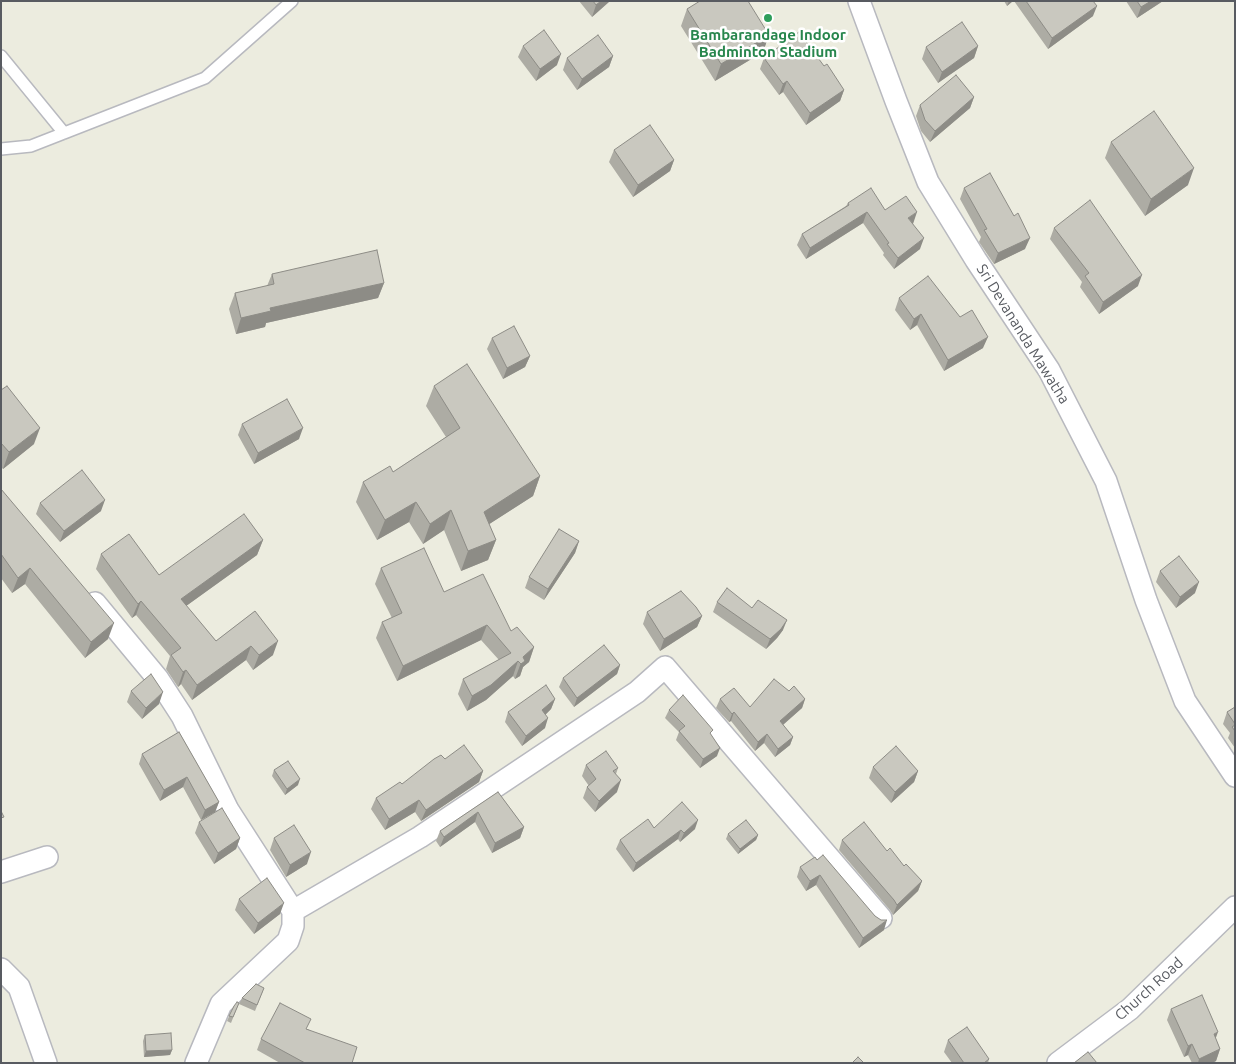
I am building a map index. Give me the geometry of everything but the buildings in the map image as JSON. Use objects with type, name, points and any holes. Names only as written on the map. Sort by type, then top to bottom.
[{"type":"street","name":"Sri Devananda Mawatha","points":[[859,1],[928,182],[976,260],[1048,370],[1106,481],[1146,600],[1185,701],[1235,776]]},
{"type":"street","points":[[83,589],[158,679],[182,716],[228,810],[293,911],[293,926],[288,941],[221,1004],[196,1063]]},
{"type":"street","points":[[293,911],[420,837],[637,692],[665,667],[881,918]]},
{"type":"street","points":[[1,872],[47,857]]},
{"type":"street","name":"Church Road","points":[[1058,1063],[1130,1009],[1235,907]]},
{"type":"street","points":[[1,969],[19,987],[46,1063]]},
{"type":"lane","points":[[1,149],[31,146],[205,78],[292,1]]},
{"type":"lane","points":[[1,56],[64,134]]},
{"type":"place","name":"Bambarandage Indoor Badminton Stadium","points":[[768,18]]}]
